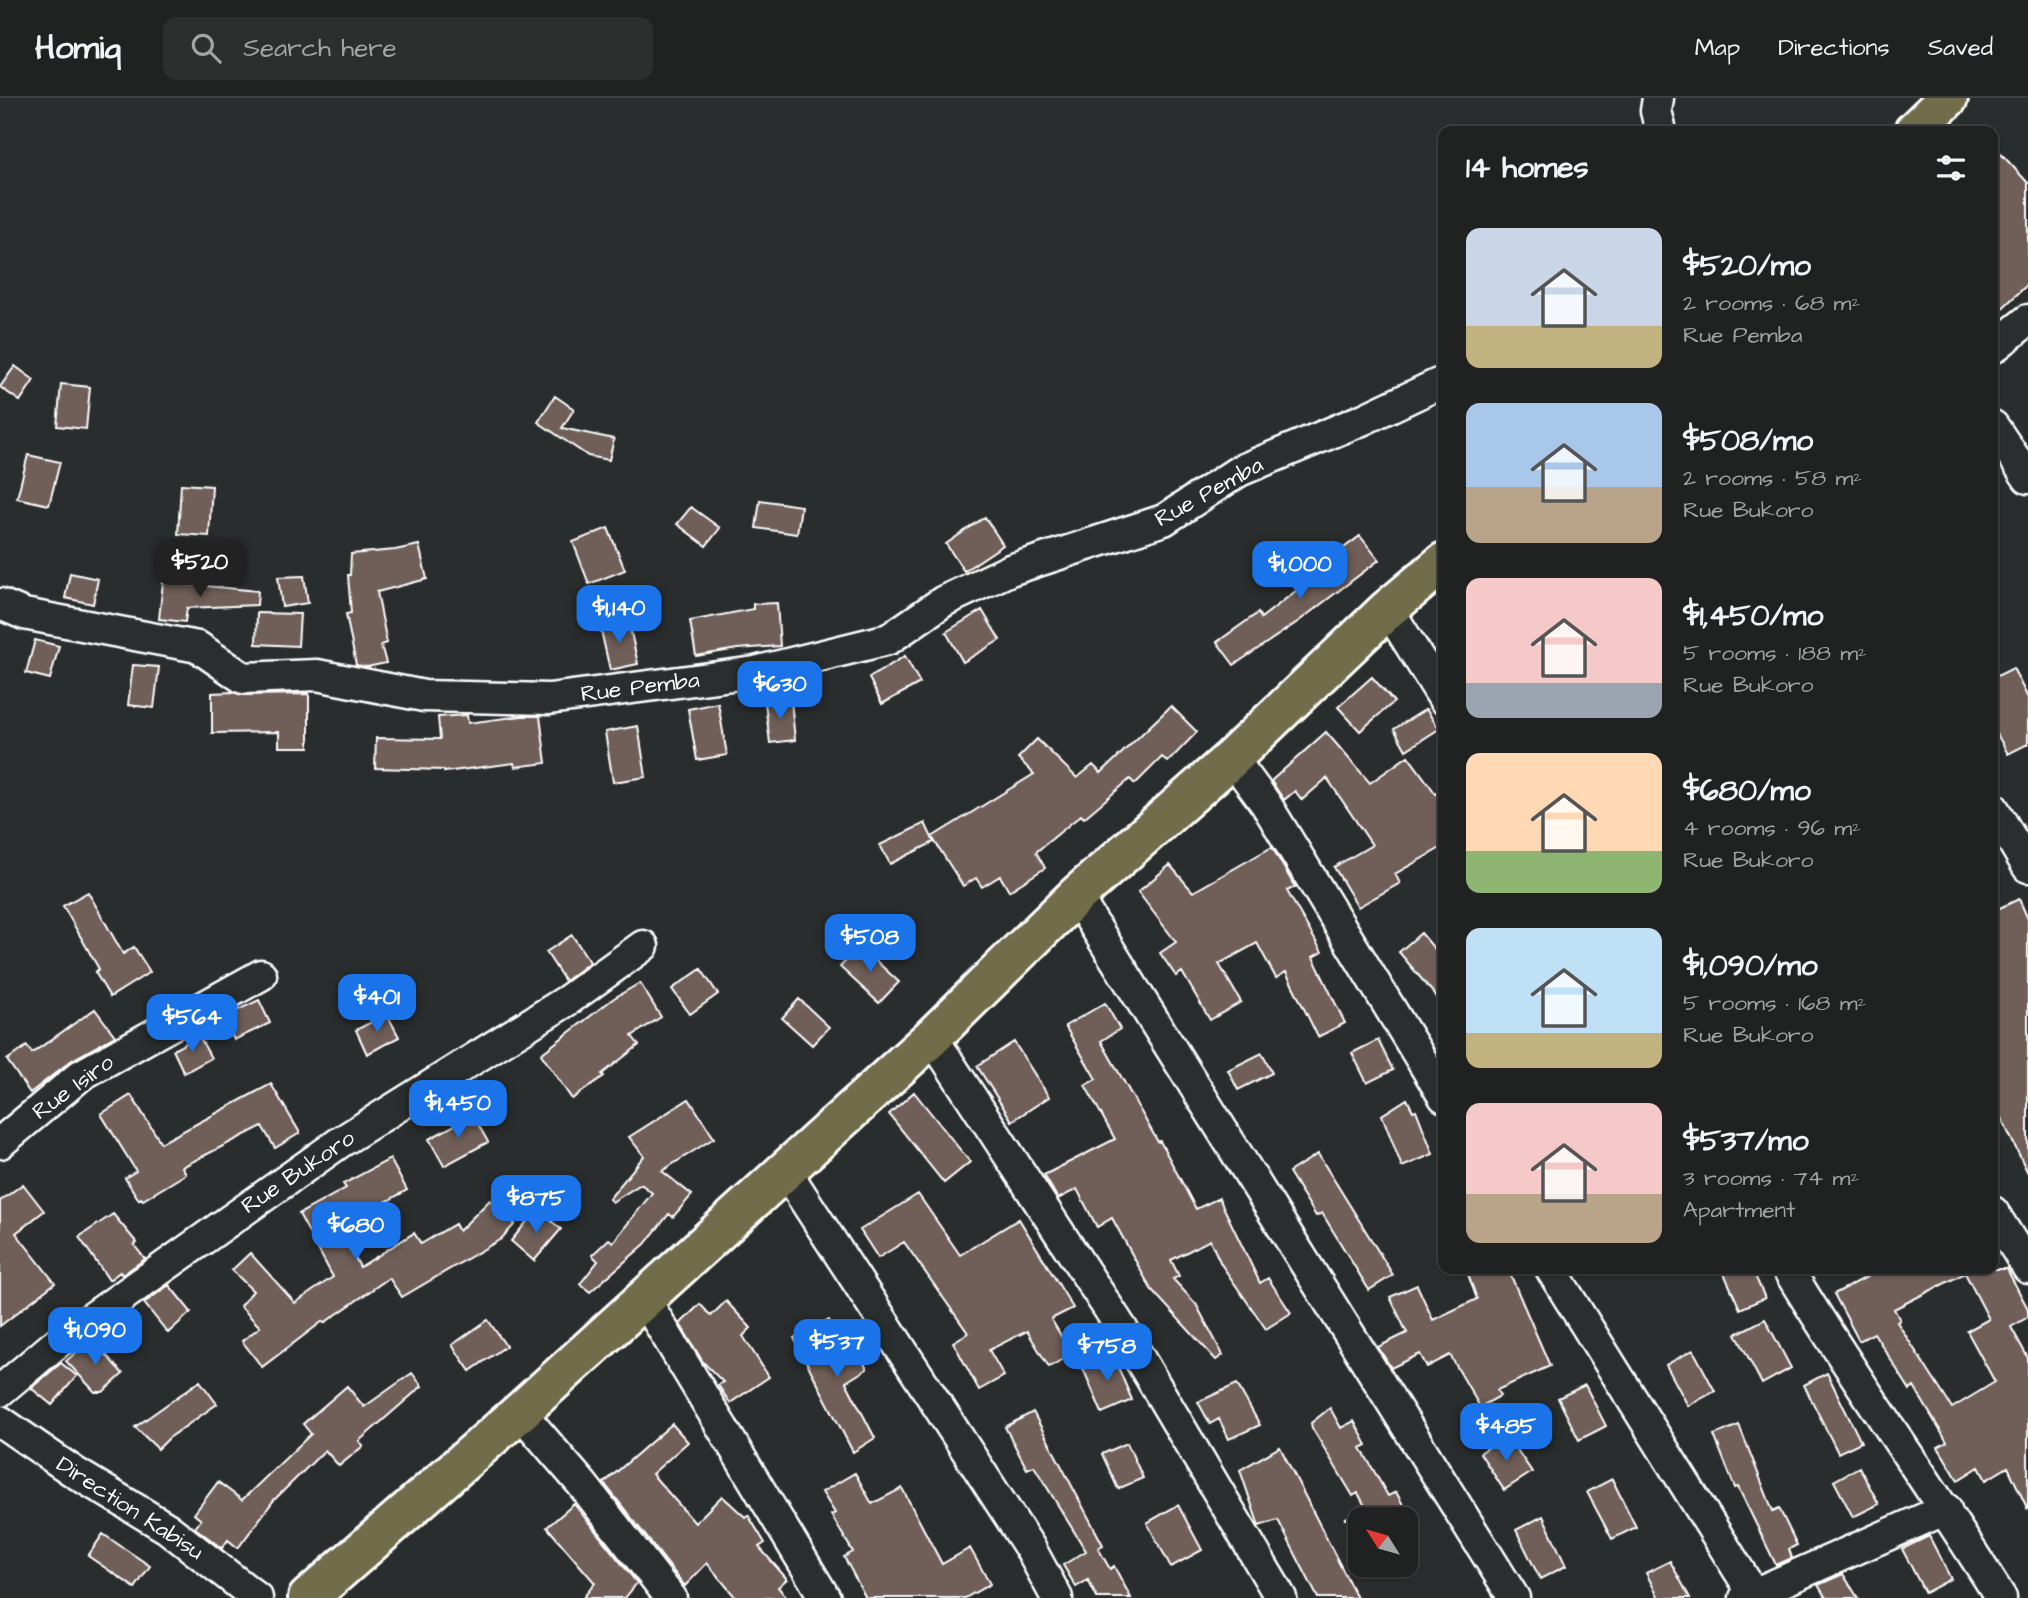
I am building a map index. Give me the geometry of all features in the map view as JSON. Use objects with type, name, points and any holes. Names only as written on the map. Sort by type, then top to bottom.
[{"type":"highway","points":[[1919,126],[1948,98]]},
{"type":"highway","points":[[308,1598],[520,1412],[933,1037],[1076,896],[1232,758],[1388,609],[1438,567]]},
{"type":"street","points":[[1658,98],[1660,126]]},
{"type":"street","points":[[1998,344],[2028,320]]},
{"type":"street","name":"Rue Pemba","points":[[0,604],[24,614],[198,647],[243,678],[317,675],[424,696],[549,699],[755,672],[888,639],[944,601],[1010,570],[1164,520],[1239,471],[1364,419],[1438,384]]},
{"type":"street","points":[[1998,433],[2028,478]]},
{"type":"street","points":[[1388,609],[1438,689]]},
{"type":"street","points":[[1232,758],[1266,804],[1438,1087]]},
{"type":"street","points":[[1998,816],[2028,867]]},
{"type":"street","points":[[1076,896],[1514,1598]]},
{"type":"street","name":"Rue Bukoro","points":[[0,1391],[58,1342],[339,1143],[568,1000],[643,946]]},
{"type":"street","name":"Rue Isiro","points":[[0,1143],[81,1075],[261,975]]},
{"type":"street","points":[[933,1037],[1122,1329],[1281,1598]]},
{"type":"street","points":[[785,1170],[1030,1548],[1056,1598]]},
{"type":"street","points":[[1998,1220],[2028,1268]]},
{"type":"street","points":[[1554,1274],[1752,1597],[1946,1509]]},
{"type":"street","points":[[1791,1274],[1830,1338],[1946,1509],[2001,1598]]},
{"type":"street","points":[[644,1298],[825,1598]]},
{"type":"street","points":[[520,1412],[582,1484],[671,1598]]},
{"type":"street","name":"Direction Kabisu","points":[[0,1421],[74,1472],[167,1528],[257,1598]]},
{"type":"building","points":[[1998,150],[2028,183],[2028,284],[1998,312]]},
{"type":"building","points":[[15,366],[34,380],[20,401],[0,387]]},
{"type":"building","points":[[61,384],[90,387],[86,429],[57,426]]},
{"type":"building","points":[[555,396],[574,409],[562,428],[614,439],[609,460],[588,456],[538,422]]},
{"type":"building","points":[[28,455],[60,462],[49,505],[17,498]]},
{"type":"building","points":[[181,484],[212,486],[209,536],[178,534]]},
{"type":"building","points":[[760,500],[801,506],[797,534],[756,528]]},
{"type":"building","points":[[691,507],[720,528],[706,546],[677,524]]},
{"type":"building","points":[[985,517],[1003,545],[964,571],[946,544]]},
{"type":"building","points":[[608,528],[625,570],[589,584],[573,542]]},
{"type":"building","points":[[1360,536],[1379,560],[1299,621],[1234,665],[1217,642],[1258,613],[1261,618],[1324,569],[1321,565]]},
{"type":"building","points":[[419,545],[427,579],[377,592],[387,643],[381,645],[386,663],[367,667],[356,665],[346,614],[351,613],[348,575],[351,554]]},
{"type":"building","points":[[70,573],[98,579],[93,604],[65,598]]},
{"type":"building","points":[[304,576],[308,603],[282,607],[278,577]]},
{"type":"building","points":[[163,582],[258,591],[257,605],[187,608],[185,622],[159,619]]},
{"type":"building","points":[[777,603],[780,646],[737,649],[696,656],[690,621],[753,609],[753,604]]},
{"type":"building","points":[[982,610],[1000,640],[963,662],[946,632]]},
{"type":"building","points":[[257,613],[300,614],[298,646],[256,644]]},
{"type":"building","points":[[628,619],[638,664],[610,670],[600,626]]},
{"type":"building","points":[[35,640],[59,646],[50,679],[26,673]]},
{"type":"building","points":[[905,656],[920,683],[882,704],[869,678]]},
{"type":"building","points":[[133,665],[159,667],[154,708],[128,705]]},
{"type":"building","points":[[2013,668],[2028,698],[2028,744],[2008,754],[1998,736],[1998,676]]},
{"type":"building","points":[[1372,677],[1394,702],[1360,731],[1338,707]]},
{"type":"building","points":[[233,692],[244,695],[309,694],[309,747],[279,747],[279,732],[212,733],[212,693]]},
{"type":"building","points":[[791,700],[795,740],[770,743],[765,703]]},
{"type":"building","points":[[718,703],[727,755],[697,760],[688,709]]},
{"type":"building","points":[[1171,706],[1197,732],[1168,762],[1162,757],[1135,784],[1130,779],[1084,818],[1081,815],[1036,852],[1045,868],[1009,891],[1000,876],[982,887],[976,878],[963,886],[932,837],[1034,774],[1018,758],[1037,739],[1077,778],[1093,765],[1101,773]]},
{"type":"building","points":[[1426,709],[1438,727],[1406,750],[1394,729]]},
{"type":"building","points":[[467,715],[468,723],[540,716],[546,763],[515,767],[514,763],[444,772],[375,768],[376,738],[440,739],[438,717]]},
{"type":"building","points":[[638,726],[646,777],[613,782],[605,732]]},
{"type":"building","points":[[1326,732],[1370,783],[1408,756],[1438,797],[1438,849],[1395,874],[1400,883],[1358,907],[1334,867],[1372,845],[1327,778],[1302,800],[1295,791],[1284,800],[1271,781]]},
{"type":"building","points":[[925,823],[934,842],[890,864],[880,845]]},
{"type":"building","points":[[1272,847],[1295,887],[1287,891],[1322,952],[1313,957],[1345,1023],[1318,1037],[1286,972],[1276,978],[1257,943],[1219,964],[1241,1002],[1210,1020],[1182,972],[1176,976],[1160,953],[1176,942],[1138,892],[1170,865],[1193,892]]},
{"type":"building","points":[[88,892],[123,954],[134,947],[150,972],[110,997],[95,972],[99,969],[63,906]]},
{"type":"building","points":[[2019,899],[2028,919],[2028,1173],[1998,1111],[1998,909]]},
{"type":"building","points":[[1421,933],[1438,953],[1438,999],[1399,952]]},
{"type":"building","points":[[572,935],[590,962],[565,981],[546,952]]},
{"type":"building","points":[[860,946],[899,982],[879,1003],[840,967]]},
{"type":"building","points":[[701,969],[718,994],[690,1014],[672,989]]},
{"type":"building","points":[[640,983],[661,1017],[632,1036],[639,1045],[602,1074],[604,1076],[572,1099],[541,1054],[614,998]]},
{"type":"building","points":[[799,999],[829,1027],[812,1045],[782,1018]]},
{"type":"building","points":[[259,1000],[270,1023],[234,1040],[223,1017]]},
{"type":"building","points":[[1105,1003],[1120,1029],[1101,1041],[1158,1142],[1160,1141],[1196,1209],[1219,1198],[1260,1283],[1268,1278],[1291,1313],[1266,1329],[1221,1264],[1210,1240],[1171,1260],[1179,1276],[1173,1279],[1196,1304],[1223,1355],[1216,1360],[1151,1289],[1112,1218],[1097,1227],[1077,1189],[1058,1199],[1044,1175],[1115,1139],[1085,1085],[1096,1079],[1065,1026]]},
{"type":"building","points":[[95,1009],[115,1036],[72,1060],[30,1093],[7,1060],[27,1046],[32,1053]]},
{"type":"building","points":[[387,1014],[399,1037],[367,1054],[356,1030]]},
{"type":"building","points":[[199,1036],[211,1058],[184,1073],[173,1050]]},
{"type":"building","points":[[1378,1040],[1393,1070],[1367,1083],[1352,1053]]},
{"type":"building","points":[[1014,1042],[1049,1097],[1012,1121],[977,1066]]},
{"type":"building","points":[[1262,1053],[1272,1073],[1238,1090],[1228,1070]]},
{"type":"building","points":[[271,1084],[300,1133],[275,1148],[262,1126],[182,1167],[186,1174],[139,1200],[125,1178],[136,1171],[101,1114],[131,1095],[161,1143]]},
{"type":"building","points":[[914,1092],[970,1162],[944,1183],[889,1114]]},
{"type":"building","points":[[689,1099],[714,1138],[662,1171],[692,1195],[673,1217],[669,1214],[645,1244],[590,1292],[580,1284],[598,1261],[592,1255],[609,1239],[613,1242],[652,1193],[641,1184],[612,1202],[609,1199],[644,1156],[629,1137]]},
{"type":"building","points":[[1407,1099],[1413,1111],[1416,1110],[1433,1154],[1402,1167],[1382,1115]]},
{"type":"building","points":[[473,1115],[488,1142],[444,1166],[429,1139]]},
{"type":"building","points":[[1318,1154],[1393,1275],[1369,1290],[1322,1213],[1316,1216],[1289,1172]]},
{"type":"building","points":[[390,1159],[407,1190],[339,1228],[360,1267],[414,1233],[421,1244],[455,1224],[459,1231],[490,1200],[515,1224],[501,1239],[402,1297],[389,1278],[324,1323],[323,1321],[262,1367],[242,1341],[260,1327],[240,1306],[253,1291],[232,1270],[250,1253],[295,1303],[333,1277],[299,1214],[346,1188],[343,1184]]},
{"type":"building","points":[[23,1184],[44,1211],[16,1233],[55,1283],[0,1326],[0,1201]]},
{"type":"building","points":[[918,1194],[960,1255],[1019,1219],[1073,1308],[1051,1319],[1072,1354],[1049,1367],[1027,1331],[989,1350],[1004,1376],[979,1390],[953,1342],[968,1333],[904,1242],[878,1258],[860,1230]]},
{"type":"building","points":[[537,1209],[561,1229],[534,1261],[511,1241]]},
{"type":"building","points":[[113,1214],[137,1243],[134,1245],[145,1259],[122,1275],[120,1272],[109,1280],[79,1237]]},
{"type":"building","points":[[1998,1269],[2007,1269],[2028,1309],[2028,1317],[2011,1327],[2028,1358],[2028,1510],[2008,1467],[1986,1480],[1979,1467],[1958,1480],[1938,1447],[1947,1442],[1914,1387],[1910,1390],[1874,1333],[1859,1341],[1834,1294],[1872,1274],[1963,1274],[1894,1309],[1900,1320],[1897,1322],[1952,1408],[1995,1382],[1967,1331],[1989,1319],[1966,1274],[1998,1274]]},
{"type":"building","points":[[1468,1274],[1510,1274],[1550,1366],[1497,1390],[1500,1396],[1480,1407],[1450,1355],[1427,1367],[1420,1354],[1391,1368],[1378,1347],[1407,1333],[1390,1297],[1417,1285],[1433,1320],[1477,1299]]},
{"type":"building","points":[[1724,1274],[1754,1274],[1765,1298],[1740,1309]]},
{"type":"building","points":[[169,1285],[191,1312],[168,1333],[144,1303]]},
{"type":"building","points":[[726,1301],[751,1328],[743,1336],[769,1377],[730,1403],[718,1385],[723,1382],[703,1362],[680,1324],[700,1304],[711,1316]]},
{"type":"building","points":[[1765,1319],[1791,1368],[1762,1384],[1736,1334]]},
{"type":"building","points":[[488,1320],[506,1346],[470,1371],[452,1345]]},
{"type":"building","points":[[829,1320],[841,1343],[851,1338],[867,1369],[846,1382],[875,1438],[853,1452],[794,1338]]},
{"type":"building","points":[[92,1339],[123,1374],[103,1392],[95,1392],[66,1361]]},
{"type":"building","points":[[1693,1350],[1715,1391],[1688,1406],[1666,1365]]},
{"type":"building","points":[[1112,1353],[1132,1400],[1102,1413],[1082,1366]]},
{"type":"building","points":[[61,1363],[77,1376],[52,1405],[31,1388]]},
{"type":"building","points":[[412,1373],[422,1386],[359,1441],[363,1446],[339,1466],[325,1450],[274,1500],[238,1548],[228,1540],[222,1548],[195,1528],[201,1520],[194,1514],[218,1482],[242,1500],[311,1434],[303,1424],[347,1386],[364,1407]]},
{"type":"building","points":[[1827,1373],[1861,1442],[1838,1453],[1804,1385]]},
{"type":"building","points":[[200,1381],[217,1404],[158,1449],[135,1427]]},
{"type":"building","points":[[1237,1384],[1260,1425],[1229,1439],[1219,1419],[1210,1424],[1198,1402]]},
{"type":"building","points":[[1585,1385],[1606,1426],[1579,1440],[1558,1398]]},
{"type":"building","points":[[1330,1408],[1341,1428],[1354,1421],[1367,1445],[1361,1448],[1388,1496],[1396,1492],[1404,1507],[1365,1507],[1358,1493],[1353,1496],[1311,1423]]},
{"type":"building","points":[[1033,1412],[1103,1545],[1098,1548],[1110,1569],[1114,1566],[1131,1598],[1097,1598],[1088,1580],[1076,1587],[1063,1565],[1086,1551],[1034,1466],[1027,1469],[1005,1427]]},
{"type":"building","points":[[672,1424],[688,1442],[652,1474],[695,1523],[722,1496],[745,1517],[748,1515],[765,1543],[759,1547],[787,1579],[778,1587],[787,1598],[736,1598],[707,1563],[685,1586],[604,1483]]},
{"type":"building","points":[[1739,1425],[1773,1511],[1779,1508],[1797,1545],[1789,1549],[1792,1558],[1776,1565],[1738,1487],[1735,1488],[1714,1435]]},
{"type":"building","points":[[1507,1435],[1532,1472],[1504,1490],[1480,1453]]},
{"type":"building","points":[[1127,1443],[1143,1478],[1118,1489],[1102,1454]]},
{"type":"building","points":[[1280,1447],[1357,1598],[1318,1598],[1278,1520],[1259,1526],[1240,1470]]},
{"type":"building","points":[[1859,1467],[1879,1504],[1853,1517],[1834,1481]]},
{"type":"building","points":[[855,1473],[872,1504],[902,1488],[942,1564],[970,1548],[990,1584],[965,1598],[866,1598],[844,1557],[853,1552],[831,1515],[835,1513],[822,1492]]},
{"type":"building","points":[[1612,1479],[1636,1527],[1612,1539],[1587,1492]]},
{"type":"building","points":[[574,1504],[637,1583],[625,1598],[583,1598],[595,1583],[547,1527]]},
{"type":"building","points":[[1178,1505],[1202,1550],[1171,1567],[1147,1523]]},
{"type":"building","points":[[1543,1516],[1566,1566],[1540,1579],[1516,1530]]},
{"type":"building","points":[[103,1534],[150,1566],[135,1588],[88,1556]]},
{"type":"building","points":[[1929,1536],[1951,1579],[1925,1593],[1902,1549]]},
{"type":"building","points":[[1670,1561],[1690,1598],[1659,1598],[1646,1573]]},
{"type":"building","points":[[1843,1574],[1858,1598],[1826,1598],[1818,1585]]}]
